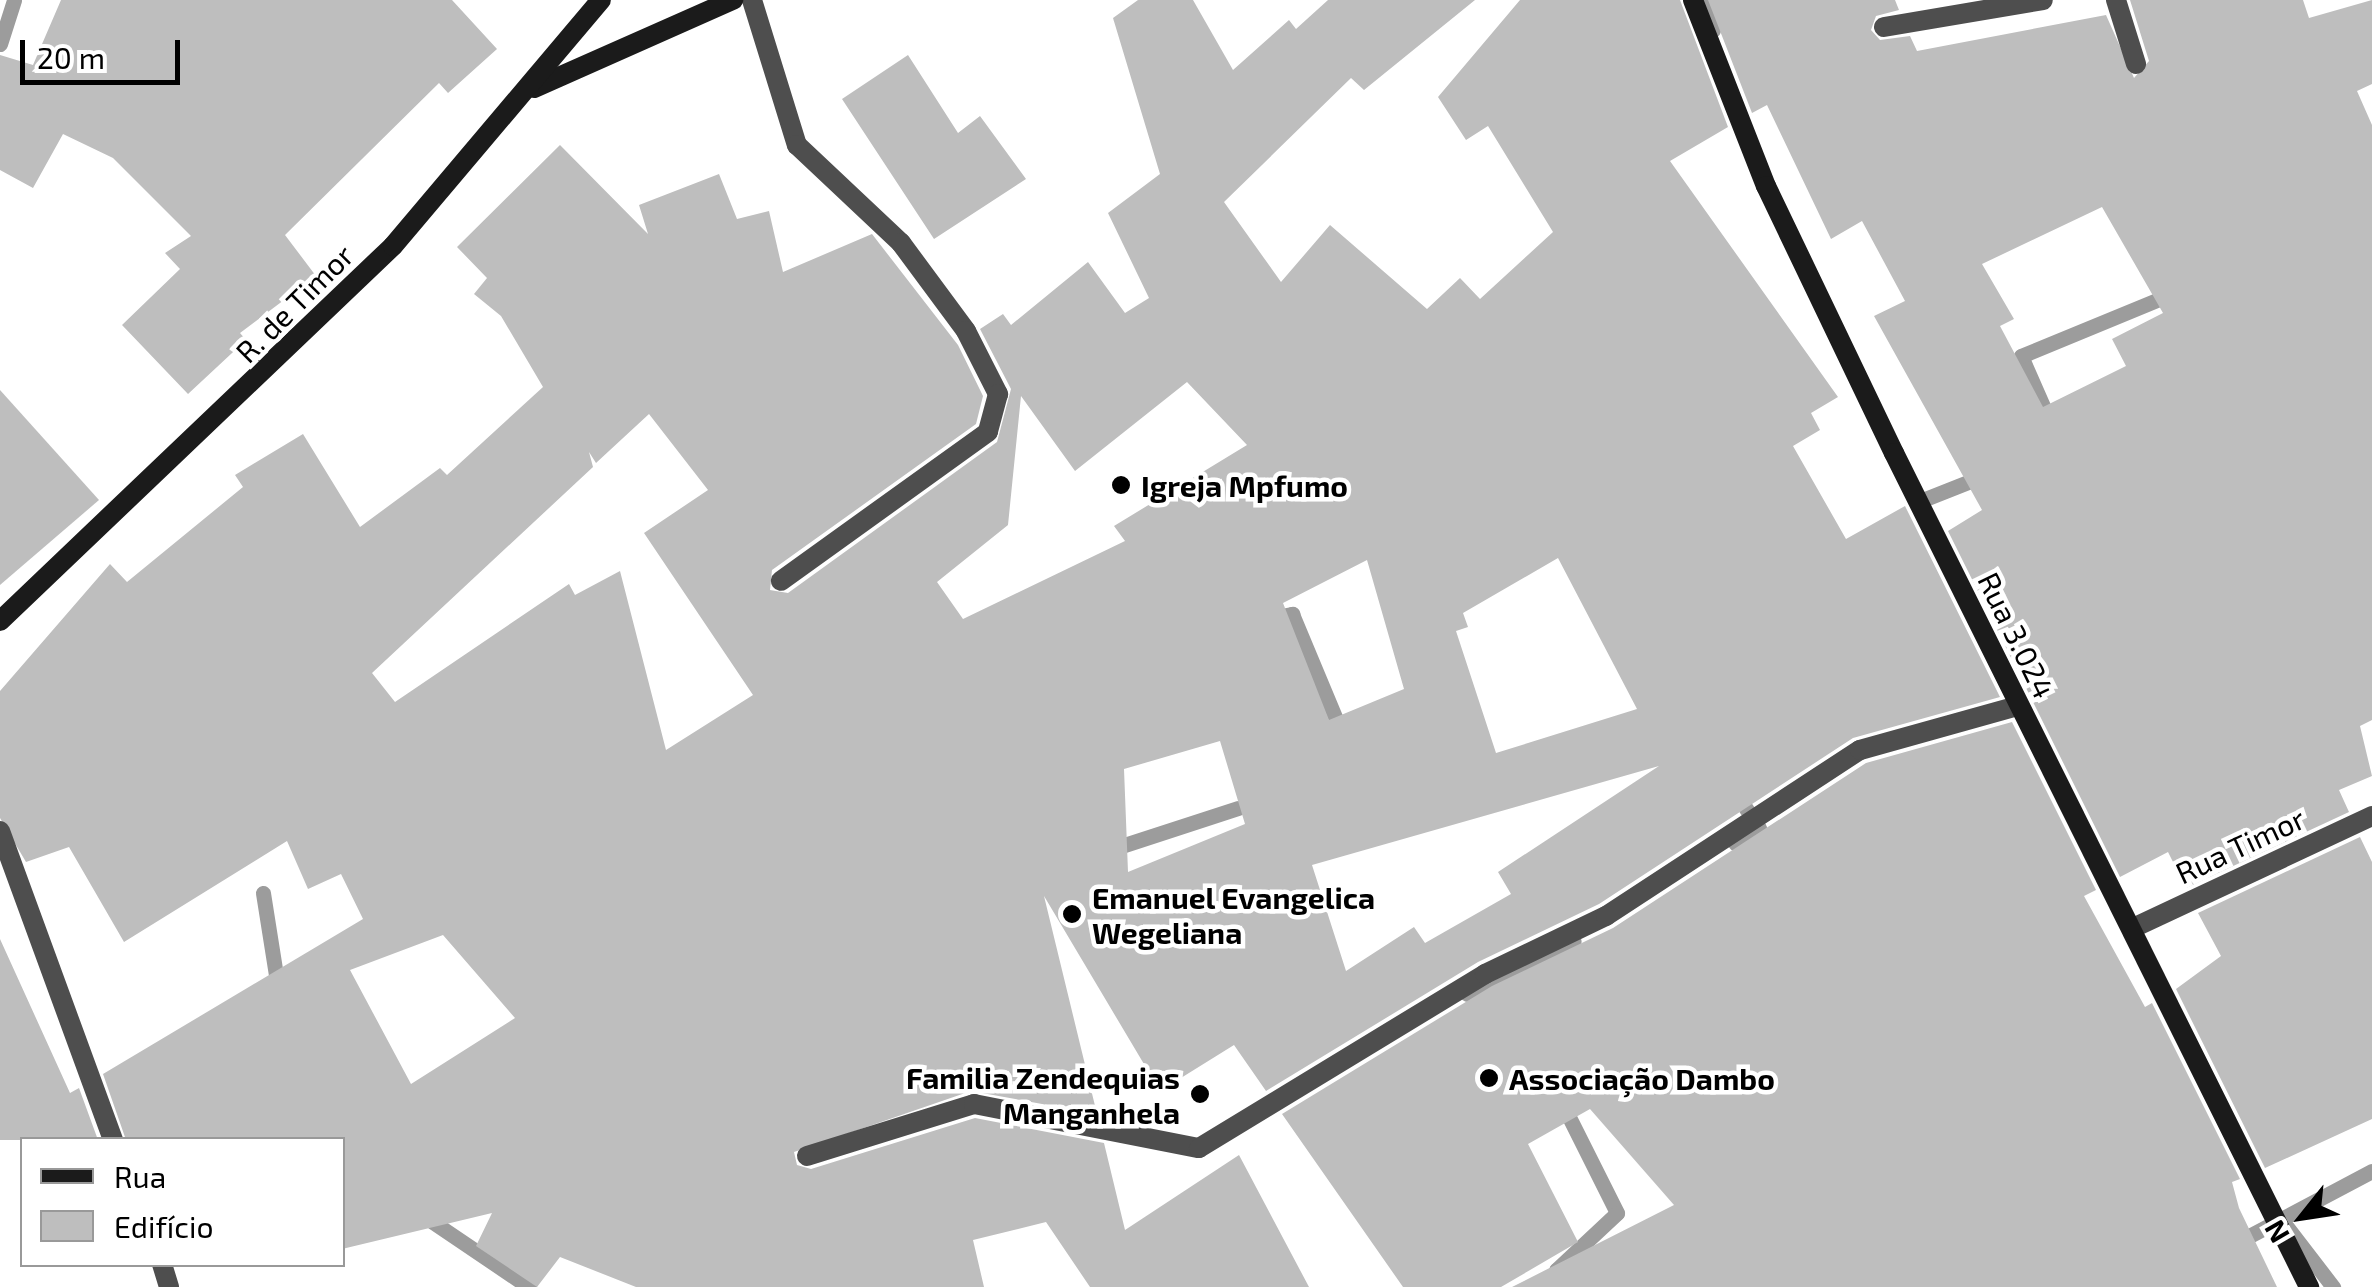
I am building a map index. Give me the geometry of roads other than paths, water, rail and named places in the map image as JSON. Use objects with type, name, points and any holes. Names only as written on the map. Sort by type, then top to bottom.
[{"type":"street","name":"R. de Timor","points":[[0,621],[393,246],[601,0]]},
{"type":"street","points":[[520,97],[642,34],[733,0]]},
{"type":"street","points":[[752,0],[797,145],[901,243],[966,331],[998,394],[988,432],[781,581]]},
{"type":"street","name":"Rua 3.024","points":[[1693,0],[1766,186],[2018,706],[2309,1287]]},
{"type":"street","points":[[1884,27],[2043,0]]},
{"type":"street","points":[[2116,0],[2136,64]]},
{"type":"street","points":[[807,1156],[974,1104],[1199,1148],[1484,974],[1606,916],[1860,750],[2018,706]]},
{"type":"street","name":"Rua Timor","points":[[2132,928],[2372,816]]},
{"type":"street","points":[[0,831],[112,1137]]},
{"type":"waterway","points":[[0,44],[14,0]]},
{"type":"waterway","points":[[1705,0],[1713,30]]},
{"type":"waterway","points":[[2050,422],[2021,356],[2174,293]]},
{"type":"waterway","points":[[1920,501],[1983,476]]},
{"type":"waterway","points":[[1268,619],[1292,614],[1343,736]]},
{"type":"waterway","points":[[1735,792],[1759,828],[1735,843]]},
{"type":"waterway","points":[[1109,850],[1238,808]]},
{"type":"waterway","points":[[263,893],[278,988]]},
{"type":"waterway","points":[[1467,994],[1574,941]]},
{"type":"waterway","points":[[1562,1103],[1617,1213],[1556,1270],[1567,1287]]},
{"type":"waterway","points":[[2234,1244],[2372,1171]]},
{"type":"waterway","points":[[424,1216],[529,1287]]},
{"type":"waterway","points":[[2287,1227],[2333,1287]]},
{"type":"place","name":"Igreja Mpfumo","points":[[1121,485]]},
{"type":"place","name":"Emanuel Evangelica Wegeliana","points":[[1072,914]]},
{"type":"place","name":"Associação Dambo","points":[[1489,1078]]},
{"type":"place","name":"Familia Zendequias Manganhela","points":[[1200,1094]]}]
